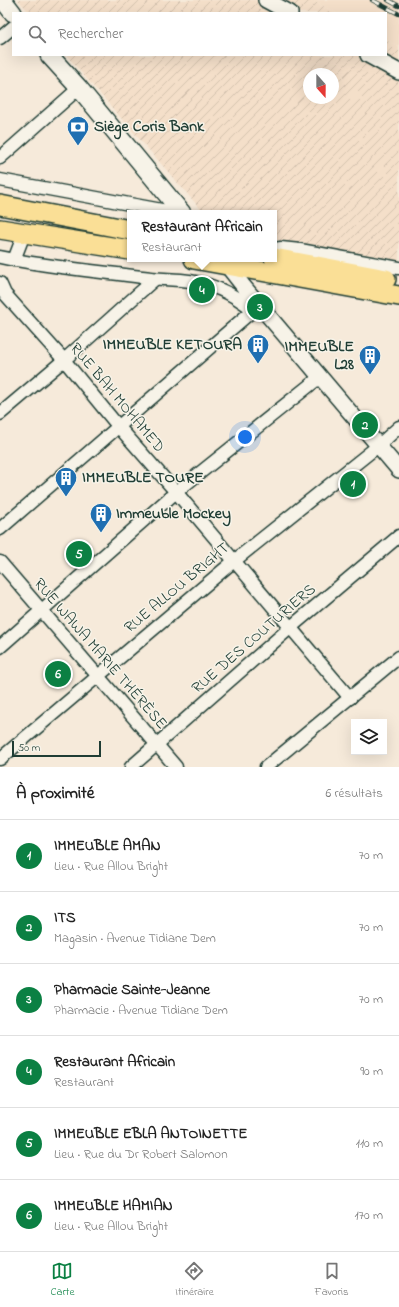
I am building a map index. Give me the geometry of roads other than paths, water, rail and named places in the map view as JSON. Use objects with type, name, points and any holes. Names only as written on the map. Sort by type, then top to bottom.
[{"type":"main road","points":[[3,0],[12,12]]},
{"type":"main road","points":[[50,56],[79,88],[180,210]]},
{"type":"main road","points":[[0,205],[127,229]]},
{"type":"main road","points":[[0,230],[127,250]]},
{"type":"main road","points":[[277,259],[399,282]]},
{"type":"main road","points":[[229,262],[399,296]]},
{"type":"street","points":[[266,0],[288,12]]},
{"type":"street","points":[[0,38],[12,28]]},
{"type":"street","points":[[370,56],[399,72]]},
{"type":"street","points":[[0,158],[79,88]]},
{"type":"street","points":[[0,180],[162,210]]},
{"type":"street","points":[[14,260],[24,234]]},
{"type":"street","points":[[277,249],[300,250],[399,268]]},
{"type":"street","points":[[0,257],[155,279],[182,280],[206,285],[256,308]]},
{"type":"street","points":[[225,262],[256,308],[320,377],[399,470]]},
{"type":"street","points":[[0,414],[64,360],[155,279]]},
{"type":"street","name":"RUE BAH MOHAMED","points":[[2,292],[64,360],[118,426],[176,492],[350,698]]},
{"type":"street","points":[[0,529],[256,308]]},
{"type":"street","points":[[0,646],[176,492],[320,377]]},
{"type":"street","name":"RUE ALLOU BRIGHT","points":[[0,759],[234,560],[378,446],[399,427]]},
{"type":"street","name":"RUE DES COUTURIERS","points":[[131,767],[291,627],[399,536]]},
{"type":"street","name":"RUE WAWA MARIE THÉRÈSE","points":[[0,562],[40,611],[176,767]]},
{"type":"street","points":[[266,767],[399,657]]},
{"type":"railway","points":[[372,0],[399,14]]},
{"type":"railway","points":[[388,0],[399,6]]},
{"type":"place","name":"Siège Coris Bank","points":[[78,146]]},
{"type":"place","name":"Restaurant Africain","points":[[202,290]]},
{"type":"place","name":"Pharmacie Sainte-Jeanne","points":[[260,307]]},
{"type":"place","name":"IMMEUBLE KETOURA","points":[[258,364]]},
{"type":"place","name":"IMMEUBLE L28","points":[[370,376]]},
{"type":"place","name":"ITS","points":[[365,425]]},
{"type":"place","name":"IMMEUBLE AMAN","points":[[353,484]]},
{"type":"place","name":"IMMEUBLE TOURE","points":[[66,498]]},
{"type":"place","name":"Immeuble Mockey","points":[[101,534]]},
{"type":"place","name":"IMMEUBLE EBLA ANTOINETTE","points":[[79,554]]},
{"type":"place","name":"IMMEUBLE HAMIAN","points":[[58,674]]}]
